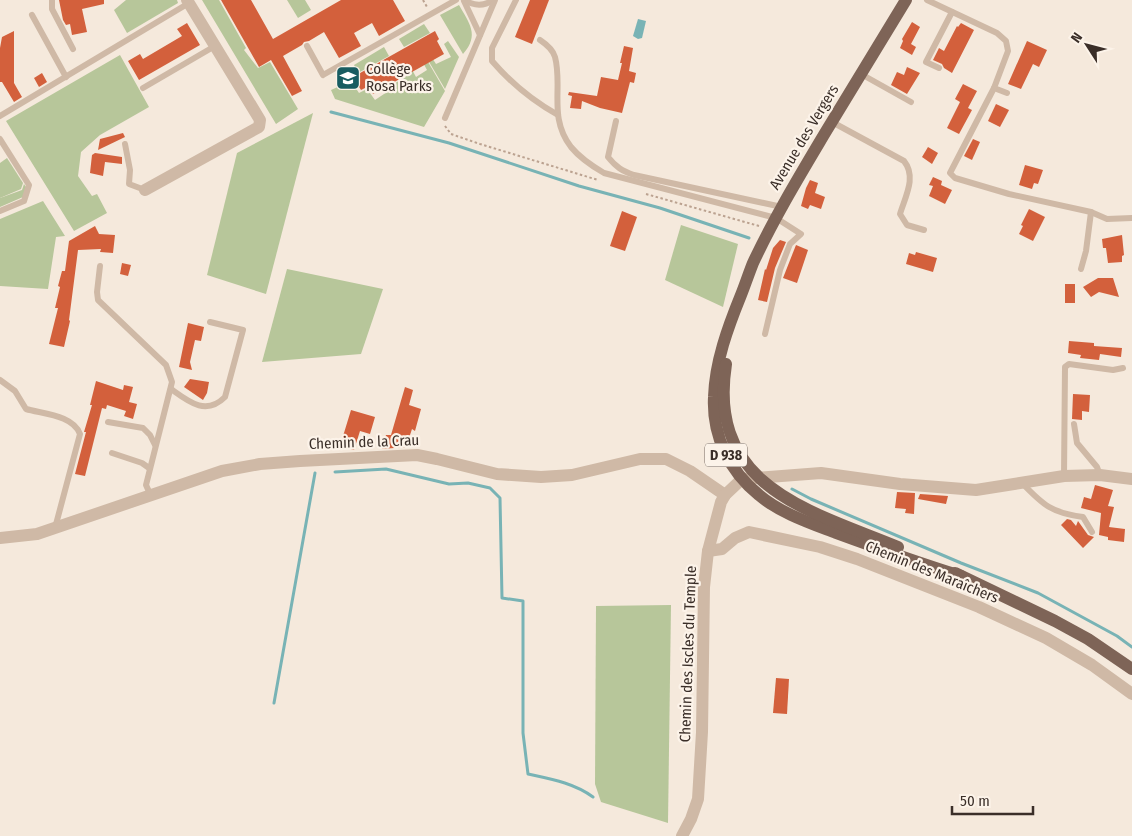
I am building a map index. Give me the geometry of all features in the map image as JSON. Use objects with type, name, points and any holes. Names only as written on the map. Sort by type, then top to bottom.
[{"type":"main road","name":"Avenue des Vergers","points":[[741,296],[753,264],[782,207],[906,0]]},
{"type":"main road","name":"D 938","points":[[741,296],[725,367],[723,399],[728,427],[740,456],[757,477],[790,501],[828,519],[928,560],[1055,621],[1088,639],[1132,668]]},
{"type":"main road","name":"D 938","points":[[741,296],[718,365],[714,397],[717,433],[731,466],[742,479],[768,502],[812,523],[860,542],[961,576]]},
{"type":"street","points":[[145,190],[259,127],[260,120],[188,1]]},
{"type":"street","name":"Chemin de la Crau","points":[[0,538],[37,534],[222,471],[260,464],[416,455],[437,458],[497,474],[540,477],[572,475],[640,459],[666,459],[690,471],[725,496]]},
{"type":"street","points":[[740,456],[742,479],[821,473],[900,484],[976,490],[1064,476],[1100,475],[1132,479]]},
{"type":"street","name":"Chemin des Iscles du Temple","points":[[682,836],[691,819],[698,799],[702,732],[704,587],[708,551],[718,510],[725,496],[742,479]]},
{"type":"street","name":"Chemin des Maraîchers","points":[[708,551],[722,549],[735,538],[749,532],[820,547],[856,559],[979,607],[1046,638],[1092,665],[1132,694]]},
{"type":"lane","points":[[52,0],[52,9],[73,48]]},
{"type":"lane","points":[[307,46],[323,75],[456,0]]},
{"type":"lane","points":[[464,0],[476,5],[486,5],[494,0]]},
{"type":"lane","points":[[464,0],[480,35]]},
{"type":"lane","points":[[445,118],[494,0]]},
{"type":"lane","points":[[516,0],[492,48],[492,61],[501,72],[537,103],[558,115]]},
{"type":"lane","points":[[927,0],[997,33],[1006,41],[1008,51],[994,88],[950,173],[955,178],[1009,194],[1091,212],[1107,219],[1132,218]]},
{"type":"lane","points":[[0,113],[66,77],[188,1]]},
{"type":"lane","points":[[939,68],[926,62],[952,12]]},
{"type":"lane","points":[[32,15],[66,77]]},
{"type":"lane","points":[[540,40],[548,46],[555,56],[557,76],[556,104],[560,124],[570,146],[585,162],[604,173],[776,218],[800,234],[790,244],[780,270],[765,334]]},
{"type":"lane","points":[[143,88],[215,46]]},
{"type":"lane","points":[[861,74],[911,102]]},
{"type":"lane","points":[[994,88],[1007,93]]},
{"type":"lane","points":[[616,120],[608,157],[622,171],[782,207]]},
{"type":"lane","points":[[832,122],[904,161],[910,173],[910,180],[900,214],[907,225],[924,230]]},
{"type":"lane","points":[[0,139],[29,185],[24,201],[0,211]]},
{"type":"lane","points":[[125,144],[130,170],[129,184],[145,190]]},
{"type":"lane","points":[[1080,269],[1086,251],[1091,212]]},
{"type":"lane","points":[[100,266],[98,300],[166,365],[172,382],[149,468],[146,485],[150,496]]},
{"type":"lane","points":[[170,389],[196,405],[211,407],[225,397],[243,330],[210,322]]},
{"type":"lane","points":[[1064,476],[1065,367],[1070,364],[1113,370],[1123,368]]},
{"type":"lane","points":[[0,380],[15,392],[26,410],[68,420],[78,428],[80,434],[54,529]]},
{"type":"lane","points":[[108,422],[143,428],[156,445]]},
{"type":"lane","points":[[1074,424],[1077,443],[1097,466],[1100,475]]},
{"type":"lane","points":[[112,453],[142,463],[149,468]]},
{"type":"lane","points":[[1021,482],[1046,506],[1058,512],[1083,517],[1092,532]]},
{"type":"green space","points":[[126,0],[177,0],[178,3],[127,33],[114,10]]},
{"type":"green space","points":[[202,0],[219,0],[246,48],[244,50],[258,68],[270,62],[298,109],[276,124]]},
{"type":"green space","points":[[287,0],[305,0],[311,10],[298,18]]},
{"type":"green space","points":[[459,5],[469,23],[472,35],[471,41],[463,54],[440,15]]},
{"type":"green space","points":[[424,24],[430,33],[404,47],[399,39]]},
{"type":"green space","points":[[448,41],[459,57],[445,89],[425,55],[429,53],[436,64],[451,57],[444,44]]},
{"type":"green space","points":[[384,47],[389,56],[358,73],[354,65]]},
{"type":"green space","points":[[120,55],[149,107],[100,135],[81,152],[78,176],[92,196],[97,194],[107,213],[74,231],[6,121]]},
{"type":"green space","points":[[424,55],[445,91],[424,127],[335,99],[331,90],[351,81],[359,93],[367,89],[375,100],[387,92],[381,80],[385,78],[390,86],[406,77],[401,68],[409,64],[416,77],[427,70],[420,57]]},
{"type":"green space","points":[[313,113],[266,294],[207,275],[237,153]]},
{"type":"green space","points":[[7,158],[23,183],[21,189],[0,198],[0,163]]},
{"type":"green space","points":[[24,184],[26,187],[23,197],[0,207],[0,198],[22,190]]},
{"type":"green space","points":[[43,201],[65,236],[56,237],[48,289],[0,286],[0,219]]},
{"type":"green space","points":[[681,225],[738,244],[723,307],[665,280]]},
{"type":"green space","points":[[287,269],[383,289],[361,354],[262,362]]},
{"type":"green space","points":[[671,605],[668,823],[601,802],[595,784],[596,606]]},
{"type":"water","points":[[638,19],[646,21],[642,38],[638,39],[633,36]]},
{"type":"building","points":[[59,0],[104,0],[104,4],[82,9],[87,32],[72,35],[70,24],[66,25],[63,20]]},
{"type":"building","points":[[221,0],[251,0],[273,39],[341,0],[393,0],[405,21],[379,36],[372,23],[354,33],[361,46],[339,58],[324,32],[304,42],[283,56],[302,91],[292,96],[271,60],[259,67]]},
{"type":"building","points":[[530,0],[549,0],[532,44],[515,37]]},
{"type":"building","points":[[912,22],[920,27],[911,44],[916,47],[912,55],[900,48],[902,39]]},
{"type":"building","points":[[187,23],[200,45],[139,80],[128,61],[140,54],[143,59],[182,36],[177,29]]},
{"type":"building","points":[[961,23],[974,30],[952,73],[944,68],[942,64],[933,60],[939,48],[944,51],[957,26]]},
{"type":"building","points":[[14,31],[14,83],[22,97],[14,102],[2,82],[0,82],[0,48],[2,37]]},
{"type":"building","points":[[435,31],[439,39],[437,41],[444,54],[373,94],[369,86],[361,90],[353,77]]},
{"type":"building","points":[[1027,41],[1047,50],[1039,67],[1033,64],[1021,89],[1008,84]]},
{"type":"building","points":[[624,46],[633,48],[629,71],[636,73],[634,83],[630,82],[622,113],[600,108],[582,101],[581,109],[570,108],[572,96],[568,95],[569,92],[597,96],[601,77],[618,80]]},
{"type":"building","points":[[907,67],[920,73],[907,94],[891,85],[897,72],[904,75]]},
{"type":"building","points":[[42,73],[47,82],[39,87],[34,78]]},
{"type":"building","points":[[963,84],[977,91],[968,108],[972,110],[959,134],[947,128],[960,102],[955,99]]},
{"type":"building","points":[[996,104],[1009,110],[1000,127],[988,121]]},
{"type":"building","points":[[123,133],[125,137],[98,150],[100,139]]},
{"type":"building","points":[[973,139],[980,142],[972,160],[964,156]]},
{"type":"building","points":[[928,147],[938,153],[932,164],[922,157]]},
{"type":"building","points":[[95,153],[122,157],[122,164],[105,162],[103,176],[90,173],[92,155]]},
{"type":"building","points":[[1025,165],[1043,170],[1038,184],[1034,183],[1032,189],[1019,185]]},
{"type":"building","points":[[933,177],[942,181],[941,185],[952,190],[945,204],[929,196],[933,186],[929,185]]},
{"type":"building","points":[[810,180],[818,183],[815,193],[825,197],[821,209],[810,205],[808,209],[801,206]]},
{"type":"building","points":[[1029,209],[1045,217],[1033,241],[1019,234]]},
{"type":"building","points":[[622,211],[637,217],[625,251],[610,246]]},
{"type":"building","points":[[95,226],[99,234],[115,235],[113,253],[100,252],[101,249],[78,250],[70,321],[64,347],[49,344],[58,308],[55,308],[60,287],[58,286],[62,271],[65,271],[69,241]]},
{"type":"building","points":[[1122,235],[1124,255],[1122,256],[1122,262],[1108,263],[1106,248],[1103,248],[1102,239]]},
{"type":"building","points":[[780,240],[786,242],[775,268],[767,302],[758,300],[765,269],[773,248]]},
{"type":"building","points":[[796,245],[808,250],[797,283],[783,278]]},
{"type":"building","points":[[916,252],[937,258],[933,272],[906,264],[909,253],[915,255]]},
{"type":"building","points":[[122,263],[131,265],[128,276],[120,274]]},
{"type":"building","points":[[1098,278],[1113,278],[1119,297],[1099,292],[1091,297],[1083,287]]},
{"type":"building","points":[[1065,284],[1075,284],[1075,303],[1065,303]]},
{"type":"building","points":[[188,323],[204,327],[201,341],[195,340],[190,362],[192,370],[179,367]]},
{"type":"building","points":[[1069,341],[1094,343],[1094,346],[1122,348],[1121,357],[1100,354],[1099,360],[1080,358],[1081,355],[1068,353]]},
{"type":"building","points":[[190,379],[209,382],[207,393],[203,400],[184,387]]},
{"type":"building","points":[[96,381],[123,390],[124,385],[133,387],[129,402],[137,404],[133,419],[124,416],[126,411],[107,405],[106,409],[102,408],[85,476],[75,474]]},
{"type":"building","points":[[405,387],[413,390],[409,405],[421,409],[415,431],[412,429],[406,447],[382,449],[386,435],[391,435]]},
{"type":"building","points":[[1073,394],[1090,395],[1089,412],[1082,411],[1082,420],[1072,419]]},
{"type":"building","points":[[351,410],[375,417],[370,434],[360,431],[354,450],[340,446]]},
{"type":"building","points":[[1095,485],[1113,490],[1108,506],[1114,507],[1109,527],[1125,529],[1124,542],[1108,540],[1108,537],[1099,535],[1101,513],[1081,508],[1084,497],[1091,499]]},
{"type":"building","points":[[897,492],[915,493],[914,514],[905,513],[906,509],[895,508]]},
{"type":"building","points":[[920,494],[948,496],[946,504],[918,499]]},
{"type":"building","points":[[1067,519],[1071,520],[1076,526],[1078,521],[1088,535],[1094,537],[1083,548],[1061,525]]},
{"type":"building","points":[[776,678],[789,679],[787,714],[773,713]]},
{"type":"waterway","points":[[331,112],[449,143],[579,186],[660,208],[749,238]]},
{"type":"waterway","points":[[335,472],[386,469],[449,484],[468,483],[490,488],[500,498],[502,598],[523,601],[523,733],[528,774],[570,785],[593,797]]},
{"type":"waterway","points":[[274,703],[315,473]]},
{"type":"waterway","points":[[792,489],[811,499],[961,563],[1038,593],[1117,636],[1132,647]]},
{"type":"place","name":"Collège Rosa Parks","points":[[348,78]]}]
